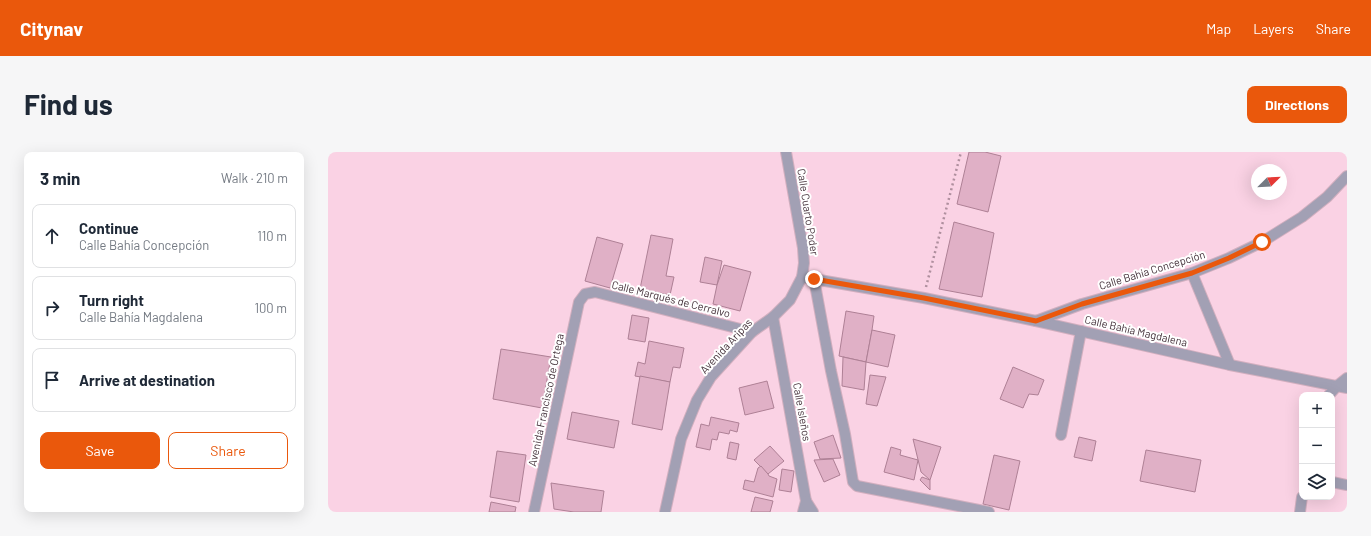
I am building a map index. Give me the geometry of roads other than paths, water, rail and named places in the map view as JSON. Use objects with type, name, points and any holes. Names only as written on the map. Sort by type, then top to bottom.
[{"type":"street","name":"Calle Cuarto Poder","points":[[786,152],[803,248],[804,263],[802,277]]},
{"type":"street","name":"Calle Bahía Concepción","points":[[1036,321],[1082,304],[1192,273],[1229,258],[1262,242],[1302,217],[1327,197],[1347,176]]},
{"type":"street","points":[[1192,273],[1230,365]]},
{"type":"street","name":"Calle Bahía Magdalena","points":[[802,277],[924,298],[1036,321],[1230,365],[1347,388]]},
{"type":"street","name":"Avenida Aripas","points":[[665,512],[681,439],[697,400],[711,377],[752,332],[773,317],[790,300],[802,277]]},
{"type":"street","points":[[814,279],[853,482],[857,486],[989,512]]},
{"type":"street","name":"Calle Marqués de Cerralvo","points":[[585,294],[595,292],[752,332]]},
{"type":"street","name":"Avenida Francisco de Ortega","points":[[534,512],[579,302],[585,294]]},
{"type":"street","name":"Calle Isleños","points":[[773,317],[806,501],[803,512]]},
{"type":"street","points":[[1061,435],[1081,331]]},
{"type":"street","points":[[1332,392],[1347,378]]},
{"type":"street","points":[[1335,483],[1347,485]]},
{"type":"street","points":[[1300,512],[1302,500]]},
{"type":"street","points":[[806,501],[813,512]]}]
